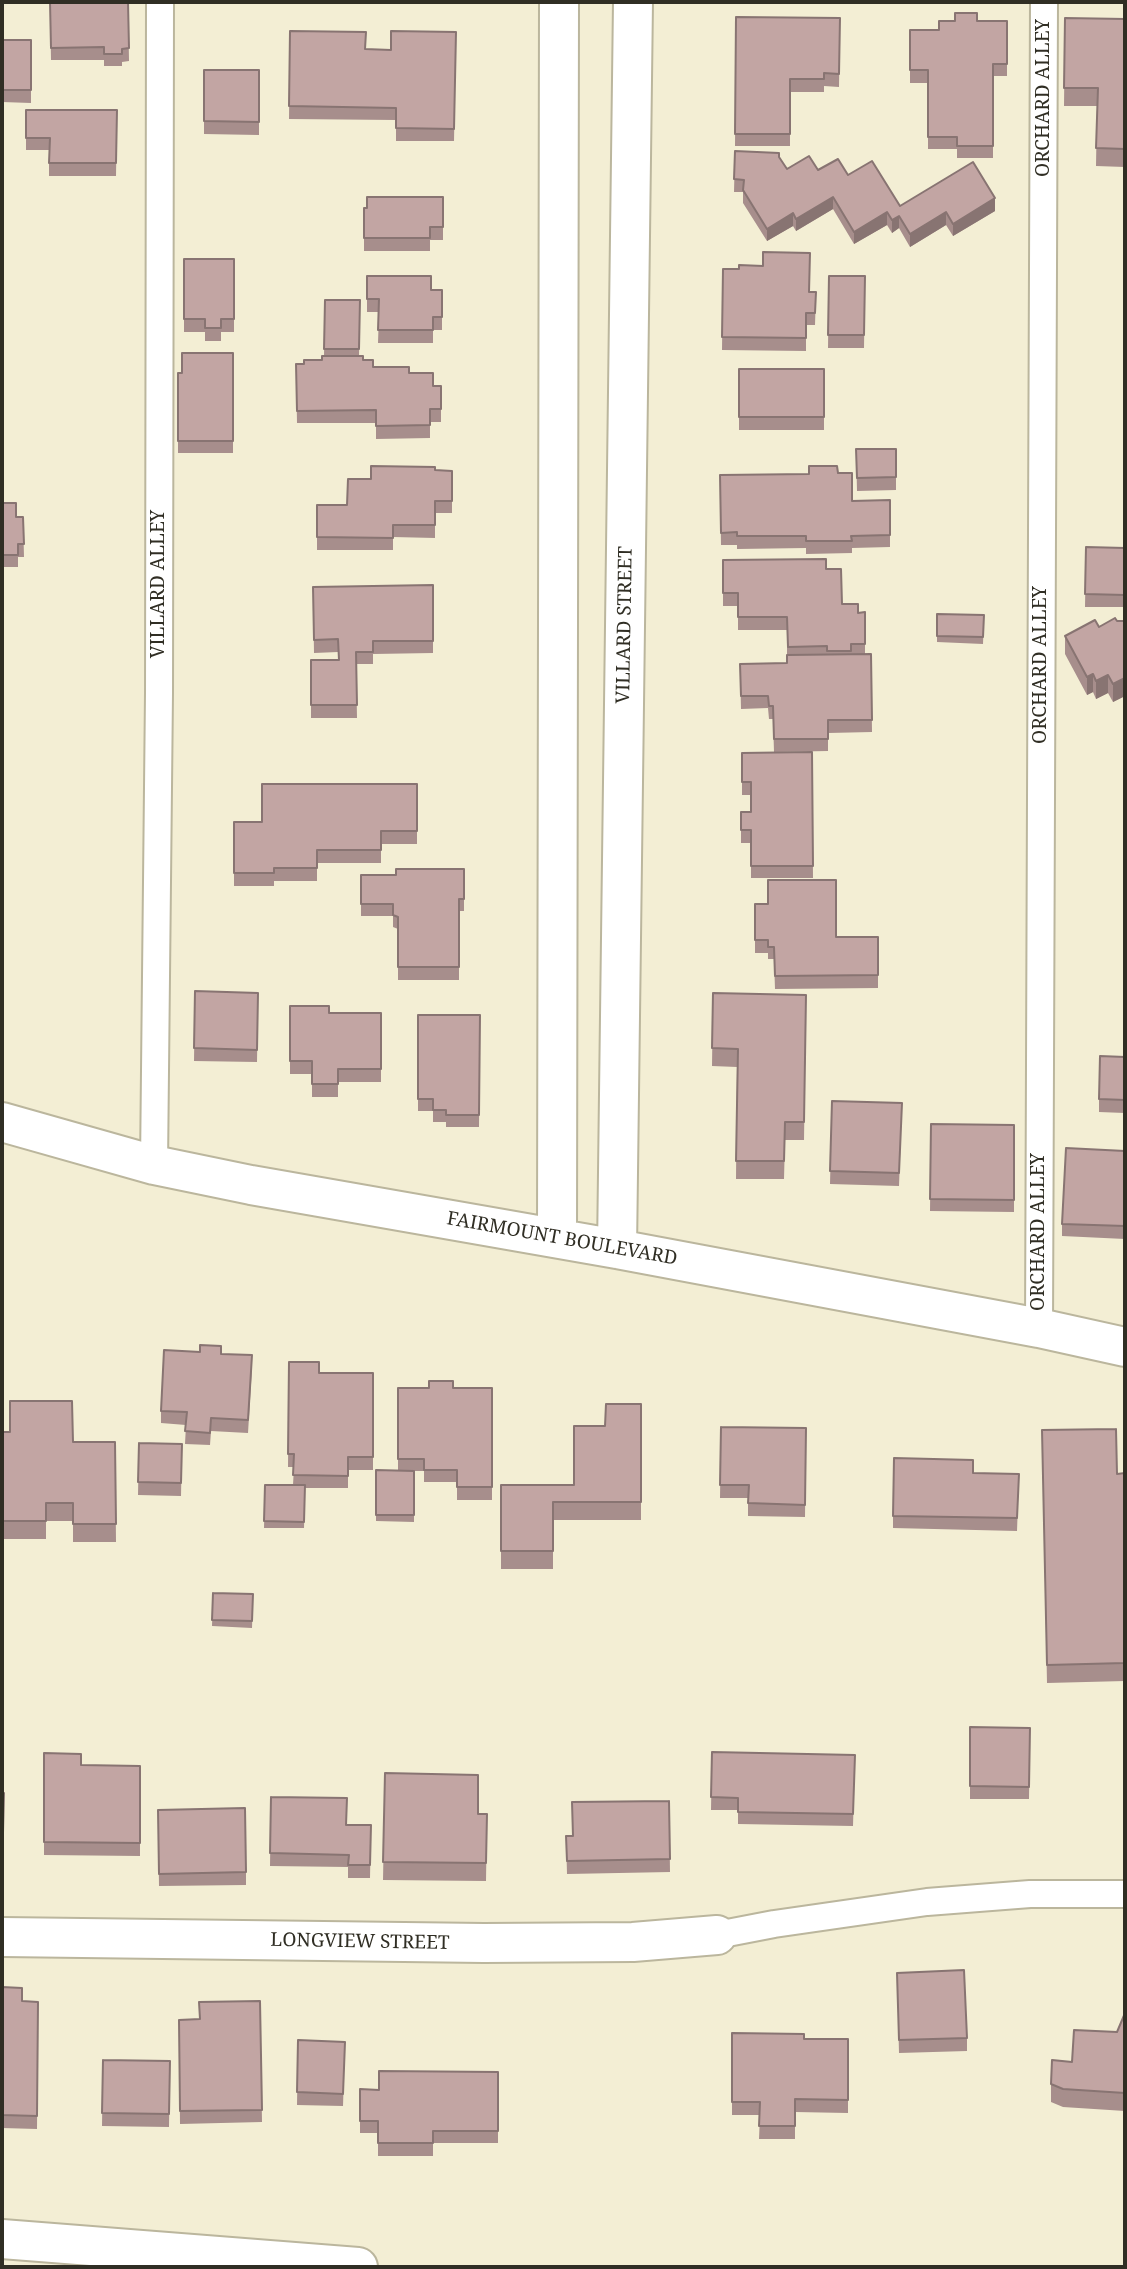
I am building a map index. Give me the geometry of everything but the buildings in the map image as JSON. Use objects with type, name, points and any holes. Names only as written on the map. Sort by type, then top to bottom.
[{"type":"street","points":[[557,1238],[559,2]]},
{"type":"street","name":"VILLARD STREET","points":[[617,1249],[633,2]]},
{"type":"street","name":"FAIRMOUNT BOULEVARD","points":[[2,1122],[154,1165],[251,1185],[617,1249],[1039,1328],[1125,1347]]},
{"type":"street","name":"LONGVIEW STREET","points":[[2,1937],[498,1943],[633,1942],[717,1935]]},
{"type":"street","points":[[2,2239],[358,2267]]},
{"type":"lane","name":"VILLARD ALLEY","points":[[154,1165],[159,707],[160,2]]},
{"type":"lane","name":"ORCHARD ALLEY","points":[[1039,1328],[1044,2]]},
{"type":"lane","points":[[717,1935],[927,1902],[1030,1894],[1125,1894]]}]
